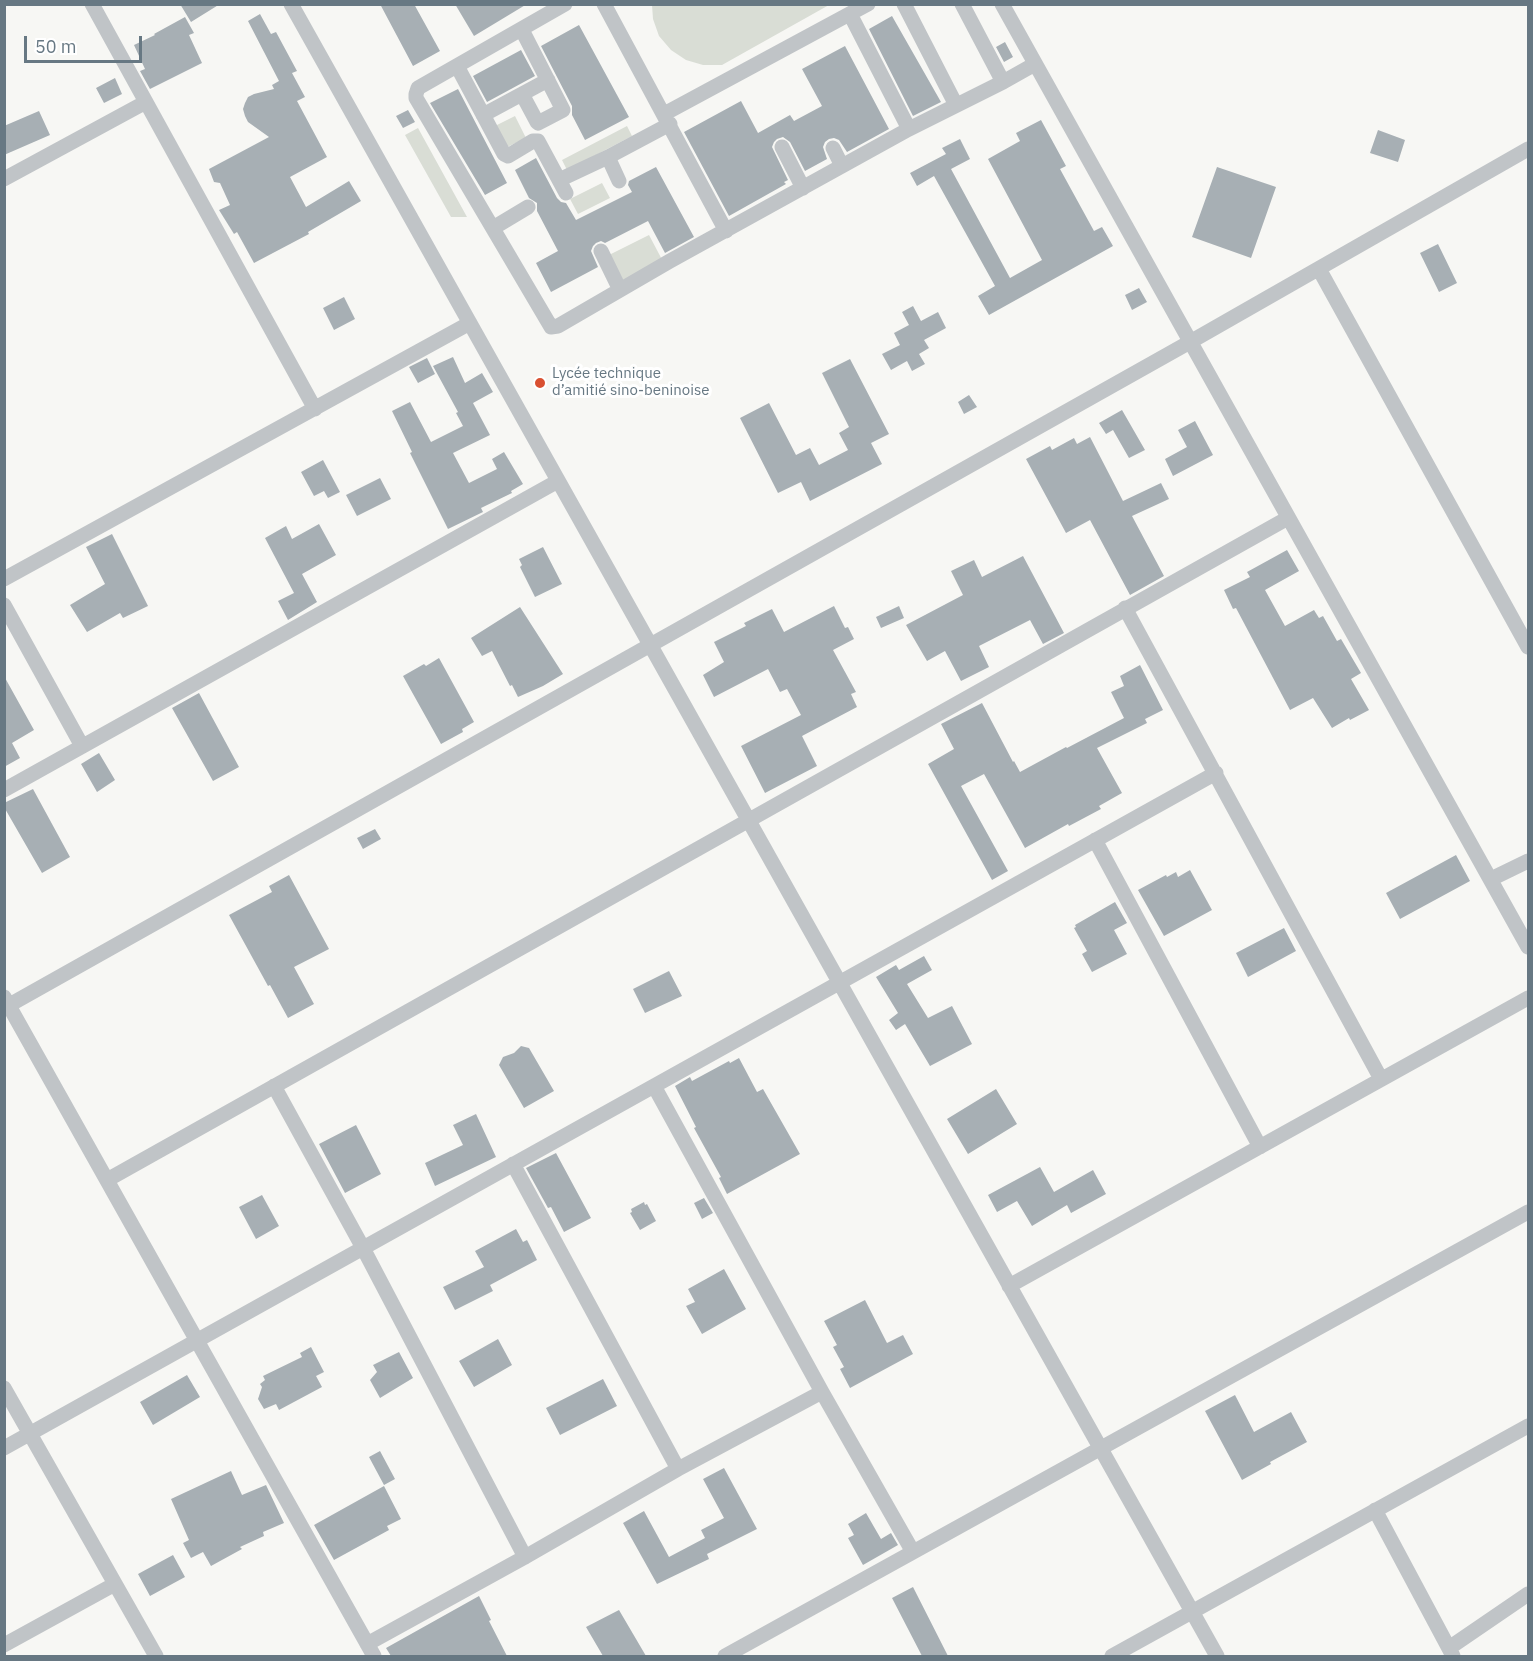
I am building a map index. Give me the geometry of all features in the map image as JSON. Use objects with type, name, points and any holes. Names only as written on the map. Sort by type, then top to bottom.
[{"type":"street","points":[[92,4],[315,409]]},
{"type":"street","points":[[291,4],[1217,1656]]},
{"type":"street","points":[[566,4],[416,91],[416,98],[551,327],[558,326],[909,129],[1035,64]]},
{"type":"street","points":[[604,4],[726,231]]},
{"type":"street","points":[[457,66],[504,154],[508,156],[538,141],[563,186],[667,119],[868,4]]},
{"type":"street","points":[[904,4],[956,105]]},
{"type":"street","points":[[962,4],[1003,82]]},
{"type":"street","points":[[1002,4],[1528,947]]},
{"type":"street","points":[[850,14],[909,129]]},
{"type":"street","points":[[522,30],[563,108],[562,112],[538,123],[522,94]]},
{"type":"street","points":[[483,115],[548,80]]},
{"type":"street","points":[[4,179],[146,102]]},
{"type":"street","points":[[782,147],[803,188]]},
{"type":"street","points":[[833,148],[842,166]]},
{"type":"street","points":[[822,1392],[678,1469],[525,1557],[371,1650],[6,1003],[650,645],[1528,149]]},
{"type":"street","points":[[608,157],[619,181]]},
{"type":"street","points":[[493,228],[528,207]]},
{"type":"street","points":[[601,251],[620,290]]},
{"type":"street","points":[[1319,269],[1528,646]]},
{"type":"street","points":[[4,579],[470,323]]},
{"type":"street","points":[[4,790],[558,481]]},
{"type":"street","points":[[107,1180],[1288,518]]},
{"type":"street","points":[[4,605],[82,746]]},
{"type":"street","points":[[1125,608],[1381,1079]]},
{"type":"street","points":[[4,1448],[1216,773]]},
{"type":"street","points":[[1095,840],[1260,1147]]},
{"type":"street","points":[[1491,879],[1528,861]]},
{"type":"street","points":[[1009,1286],[1528,998]]},
{"type":"street","points":[[274,1086],[363,1248],[525,1557]]},
{"type":"street","points":[[654,1086],[822,1392],[913,1552]]},
{"type":"street","points":[[513,1164],[678,1469]]},
{"type":"street","points":[[725,1656],[1528,1212]]},
{"type":"street","points":[[4,1388],[156,1656]]},
{"type":"street","points":[[1112,1656],[1528,1426]]},
{"type":"street","points":[[1375,1510],[1451,1652],[1528,1594]]},
{"type":"street","points":[[4,1645],[115,1584]]},
{"type":"shaded area","points":[[652,4],[829,5],[722,65],[703,65],[686,60],[671,50],[659,36],[653,19]]},
{"type":"shaded area","points":[[515,116],[526,138],[503,149],[493,127]]},
{"type":"shaded area","points":[[627,126],[632,136],[567,170],[562,160]]},
{"type":"shaded area","points":[[418,128],[467,217],[451,217],[405,135]]},
{"type":"shaded area","points":[[602,183],[610,198],[578,214],[570,199]]},
{"type":"shaded area","points":[[649,235],[667,269],[625,291],[607,256]]},
{"type":"building","points":[[180,4],[220,4],[191,22]]},
{"type":"building","points":[[380,4],[414,4],[440,51],[413,66]]},
{"type":"building","points":[[455,4],[527,4],[474,36]]},
{"type":"building","points":[[260,14],[271,34],[276,32],[297,71],[292,73],[305,97],[297,101],[327,157],[290,177],[306,207],[349,181],[361,201],[308,232],[309,234],[254,263],[237,232],[234,234],[219,210],[230,205],[220,183],[214,182],[209,169],[269,137],[248,122],[243,109],[248,97],[274,89],[272,85],[279,81],[248,21]]},
{"type":"building","points":[[892,16],[941,102],[913,116],[869,29]]},
{"type":"building","points":[[185,17],[194,33],[189,35],[202,63],[150,89],[140,71],[145,69],[134,45]]},
{"type":"building","points":[[579,25],[629,117],[585,140],[572,115],[572,106],[541,46]]},
{"type":"building","points":[[1005,42],[1013,57],[1004,62],[996,47]]},
{"type":"building","points":[[845,46],[889,129],[847,152],[839,140],[829,139],[823,147],[827,159],[805,171],[790,142],[783,137],[777,139],[772,147],[788,180],[784,182],[786,184],[729,216],[684,132],[741,101],[758,133],[790,115],[794,121],[822,106],[802,69]]},
{"type":"building","points":[[521,50],[535,76],[487,102],[473,76]]},
{"type":"building","points":[[115,78],[122,94],[104,103],[96,88]]},
{"type":"building","points":[[458,89],[507,183],[485,195],[430,103]]},
{"type":"building","points":[[408,110],[415,122],[403,128],[396,116]]},
{"type":"building","points":[[39,111],[50,135],[4,155],[4,126]]},
{"type":"building","points":[[1041,120],[1066,166],[1060,169],[1094,231],[1102,227],[1113,246],[989,315],[978,296],[995,286],[934,176],[917,186],[910,173],[946,154],[942,148],[960,139],[970,159],[951,169],[1010,278],[1042,260],[988,159],[1020,141],[1016,133]]},
{"type":"building","points":[[1378,130],[1405,140],[1398,162],[1370,153]]},
{"type":"building","points":[[536,158],[557,198],[566,203],[576,220],[632,192],[628,185],[629,181],[656,167],[694,237],[665,253],[648,221],[605,243],[601,241],[596,243],[591,251],[598,267],[551,292],[536,263],[558,251],[537,211],[537,203],[529,198],[515,170]]},
{"type":"building","points":[[1217,167],[1276,187],[1251,258],[1192,237]]},
{"type":"building","points":[[1438,244],[1457,283],[1439,292],[1420,253]]},
{"type":"building","points":[[1139,288],[1147,302],[1132,310],[1125,295]]},
{"type":"building","points":[[344,297],[355,319],[334,330],[323,308]]},
{"type":"building","points":[[913,306],[921,321],[938,312],[946,328],[924,340],[929,348],[919,354],[925,364],[912,371],[907,361],[891,370],[882,354],[900,345],[894,333],[909,325],[902,312]]},
{"type":"building","points":[[453,357],[465,383],[482,373],[493,392],[473,403],[490,435],[453,453],[469,483],[497,469],[492,459],[504,452],[523,484],[511,491],[512,493],[481,508],[483,512],[448,529],[392,411],[410,402],[431,442],[463,426],[433,366]]},
{"type":"building","points":[[427,358],[435,374],[418,383],[409,367]]},
{"type":"building","points":[[850,359],[889,434],[871,443],[882,464],[810,501],[801,482],[778,493],[740,418],[769,403],[796,455],[810,448],[819,465],[848,450],[839,433],[849,427],[822,373]]},
{"type":"building","points":[[969,395],[977,407],[964,414],[958,402]]},
{"type":"building","points":[[1122,410],[1145,450],[1129,458],[1113,430],[1106,434],[1099,423]]},
{"type":"building","points":[[1195,421],[1213,455],[1173,476],[1165,459],[1187,447],[1178,430]]},
{"type":"building","points":[[1090,437],[1123,501],[1161,483],[1169,499],[1132,516],[1164,576],[1130,595],[1090,520],[1066,533],[1026,459],[1050,446],[1052,450],[1074,438],[1077,444]]},
{"type":"building","points":[[323,460],[340,492],[328,498],[324,491],[314,496],[301,472]]},
{"type":"building","points":[[380,478],[391,499],[357,516],[346,495]]},
{"type":"building","points":[[319,524],[336,555],[302,574],[317,602],[288,620],[278,601],[294,593],[265,538],[286,526],[292,539]]},
{"type":"building","points":[[112,534],[148,606],[123,618],[120,613],[87,632],[70,605],[105,584],[86,547]]},
{"type":"building","points":[[543,547],[562,584],[535,597],[520,567],[522,565],[519,559]]},
{"type":"building","points":[[1287,550],[1299,571],[1265,590],[1285,626],[1314,610],[1319,618],[1323,616],[1337,641],[1341,639],[1361,673],[1351,679],[1369,710],[1332,728],[1313,698],[1290,710],[1236,608],[1233,609],[1224,590],[1250,577],[1247,572]]},
{"type":"building","points":[[1023,556],[1064,633],[1043,644],[1030,620],[979,646],[989,667],[961,681],[945,651],[927,661],[906,625],[963,595],[951,571],[974,560],[982,577]]},
{"type":"building","points":[[834,606],[845,628],[848,627],[854,639],[833,650],[856,692],[851,694],[857,707],[802,736],[817,766],[765,793],[741,746],[801,715],[787,689],[780,692],[768,669],[714,697],[703,675],[724,662],[714,642],[746,626],[744,623],[772,609],[784,632]]},
{"type":"building","points":[[899,606],[904,618],[881,628],[876,617]]},
{"type":"building","points":[[520,607],[563,674],[518,697],[492,651],[482,656],[471,638]]},
{"type":"building","points":[[439,658],[474,722],[462,729],[463,732],[441,744],[403,676]]},
{"type":"building","points":[[1140,665],[1163,710],[1145,719],[1147,723],[1097,748],[1122,793],[1099,806],[1101,809],[1025,848],[984,774],[961,786],[1008,871],[992,880],[928,764],[954,749],[941,724],[982,703],[1020,772],[1124,718],[1111,692],[1124,686],[1120,676]]},
{"type":"building","points":[[4,676],[34,730],[12,743],[20,758],[4,767]]},
{"type":"building","points":[[199,693],[239,767],[213,781],[172,708]]},
{"type":"building","points":[[99,753],[115,780],[97,792],[81,764]]},
{"type":"building","points":[[33,789],[70,857],[42,873],[4,807],[4,803]]},
{"type":"building","points":[[375,829],[381,839],[363,849],[357,838]]},
{"type":"building","points":[[1456,855],[1470,881],[1400,919],[1386,893]]},
{"type":"building","points":[[1190,870],[1212,910],[1164,936],[1138,890],[1166,875],[1167,877],[1176,872],[1178,877]]},
{"type":"building","points":[[289,875],[329,949],[294,967],[314,1004],[288,1018],[229,915],[272,892],[269,886]]},
{"type":"building","points":[[1115,902],[1127,923],[1114,930],[1127,954],[1092,972],[1082,954],[1087,951],[1074,928],[1075,925]]},
{"type":"building","points":[[1284,928],[1296,951],[1248,977],[1236,953]]},
{"type":"building","points":[[924,956],[932,970],[907,984],[928,1018],[952,1006],[972,1044],[930,1066],[905,1024],[896,1030],[889,1020],[898,1013],[876,977],[896,965],[899,970]]},
{"type":"building","points":[[669,971],[682,996],[645,1013],[633,989]]},
{"type":"building","points":[[521,1046],[529,1048],[554,1091],[524,1108],[499,1065],[503,1057],[514,1053]]},
{"type":"building","points":[[739,1058],[757,1092],[763,1089],[800,1154],[727,1194],[719,1178],[721,1177],[694,1128],[696,1127],[675,1086],[690,1077],[692,1081]]},
{"type":"building","points":[[996,1089],[1017,1124],[968,1154],[947,1119]]},
{"type":"building","points":[[476,1114],[496,1157],[435,1186],[425,1163],[463,1145],[453,1125]]},
{"type":"building","points":[[356,1125],[381,1174],[345,1193],[319,1144]]},
{"type":"building","points":[[556,1153],[591,1218],[564,1232],[526,1168]]},
{"type":"building","points":[[1040,1167],[1054,1192],[1093,1170],[1106,1194],[1071,1213],[1067,1205],[1032,1226],[1017,1201],[997,1212],[988,1195]]},
{"type":"building","points":[[262,1195],[279,1226],[256,1239],[239,1207]]},
{"type":"building","points":[[704,1198],[713,1213],[702,1219],[694,1203]]},
{"type":"building","points":[[644,1202],[656,1221],[640,1230],[630,1213],[631,1209]]},
{"type":"building","points":[[516,1229],[523,1242],[527,1240],[537,1260],[490,1285],[493,1291],[455,1310],[443,1287],[484,1267],[475,1251]]},
{"type":"building","points":[[724,1269],[746,1309],[702,1334],[686,1306],[695,1302],[688,1289]]},
{"type":"building","points":[[865,1300],[887,1343],[903,1335],[913,1354],[850,1388],[840,1369],[844,1367],[833,1347],[837,1345],[824,1321]]},
{"type":"building","points":[[498,1339],[512,1365],[474,1387],[459,1361]]},
{"type":"building","points":[[311,1347],[324,1372],[316,1376],[322,1387],[279,1410],[276,1404],[264,1409],[258,1399],[262,1387],[260,1384],[265,1380],[263,1376],[302,1357],[300,1353]]},
{"type":"building","points":[[399,1352],[413,1378],[380,1398],[370,1380],[377,1372],[373,1365]]},
{"type":"building","points":[[187,1375],[200,1397],[153,1425],[140,1402]]},
{"type":"building","points":[[603,1379],[617,1406],[560,1435],[546,1408]]},
{"type":"building","points":[[1235,1395],[1254,1432],[1291,1412],[1307,1442],[1242,1480],[1205,1411]]},
{"type":"building","points":[[380,1451],[395,1479],[384,1485],[369,1457]]},
{"type":"building","points":[[724,1468],[757,1529],[707,1554],[709,1559],[657,1584],[623,1523],[644,1511],[669,1557],[705,1538],[701,1530],[724,1518],[703,1479]]},
{"type":"building","points":[[231,1471],[242,1495],[266,1485],[284,1523],[263,1532],[264,1536],[240,1547],[242,1549],[211,1566],[203,1552],[191,1558],[183,1543],[189,1540],[171,1499]]},
{"type":"building","points":[[384,1486],[401,1519],[387,1526],[389,1530],[334,1560],[314,1525]]},
{"type":"building","points":[[866,1513],[881,1539],[891,1533],[898,1545],[863,1565],[848,1538],[854,1535],[848,1524]]},
{"type":"building","points":[[173,1555],[185,1577],[150,1596],[138,1574]]},
{"type":"building","points":[[913,1587],[948,1656],[922,1656],[892,1598]]},
{"type":"building","points":[[479,1596],[507,1656],[391,1656],[386,1648]]},
{"type":"building","points":[[619,1610],[646,1656],[603,1656],[586,1627]]},
{"type":"place","name":"Lycée technique d’amitié sino-beninoise","points":[[540,383]]}]
